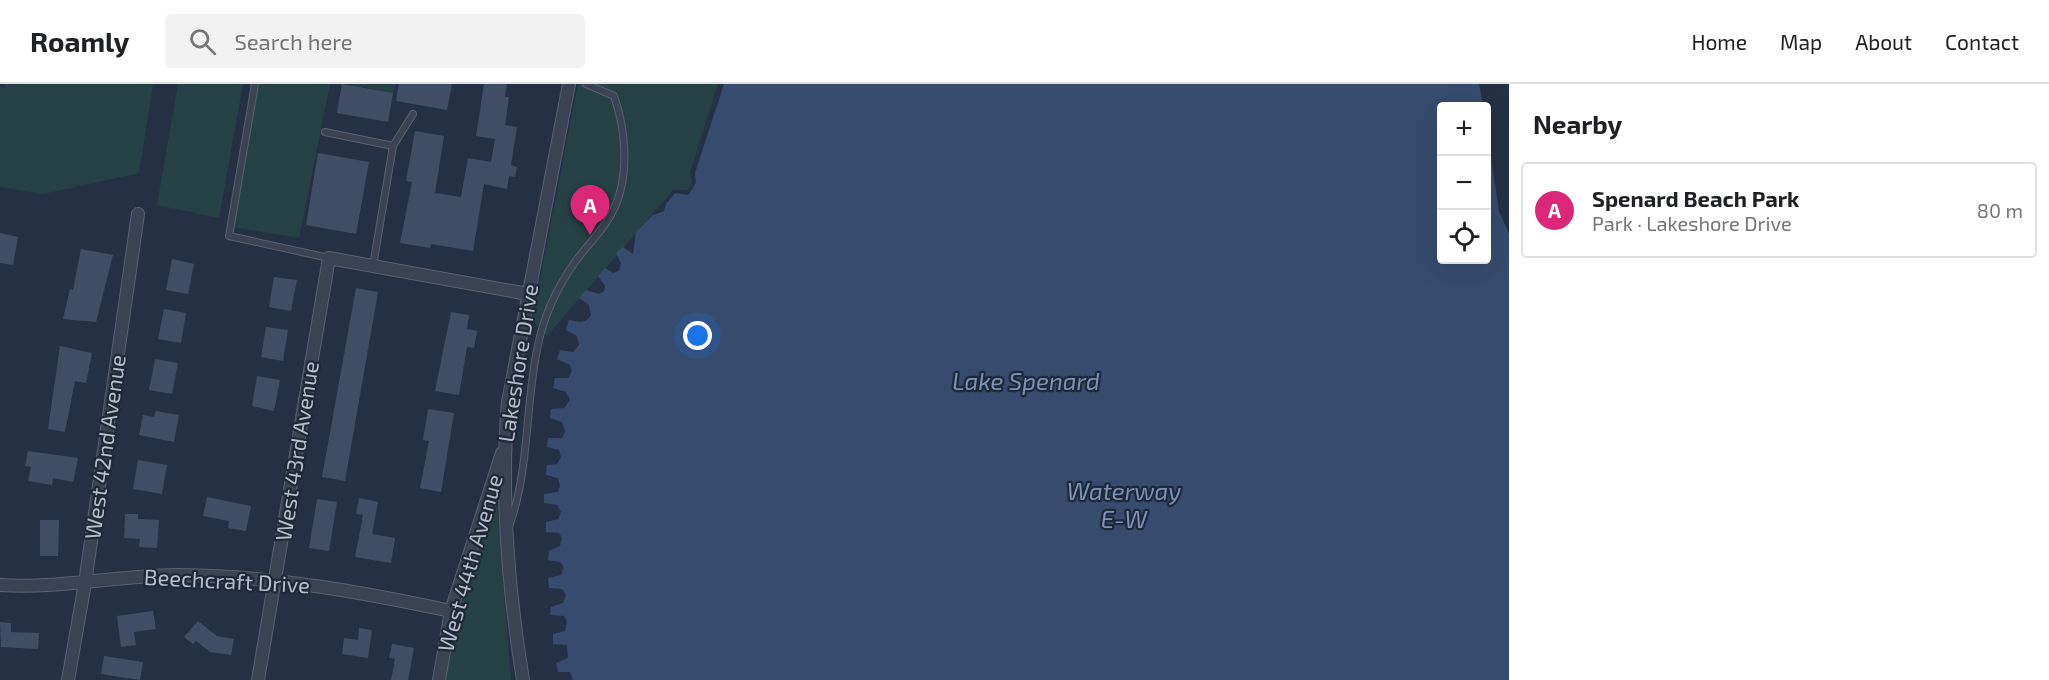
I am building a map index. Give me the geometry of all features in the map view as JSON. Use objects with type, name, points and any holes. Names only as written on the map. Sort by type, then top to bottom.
[{"type":"street","name":"Lakeshore Drive","points":[[523,680],[515,630],[506,533],[504,446],[508,402],[569,84]]},
{"type":"street","name":"West 42nd Avenue","points":[[68,680],[85,583],[138,214]]},
{"type":"street","points":[[329,258],[528,294]]},
{"type":"street","name":"West 43rd Avenue","points":[[258,680],[329,258]]},
{"type":"street","name":"West 44th Avenue","points":[[439,680],[452,611],[504,446]]},
{"type":"street","name":"Beechcraft Drive","points":[[0,585],[85,583],[122,577],[182,575],[276,579],[345,589],[452,611]]},
{"type":"lane","points":[[255,84],[229,236],[329,258]]},
{"type":"lane","points":[[506,533],[520,494],[538,345],[549,308],[573,264],[613,212],[621,189],[624,138],[614,96],[586,84]]},
{"type":"lane","points":[[373,266],[393,146],[413,114]]},
{"type":"lane","points":[[325,132],[393,146]]},
{"type":"green space","points":[[6,84],[153,84],[139,173],[43,194],[0,187],[0,87],[5,88]]},
{"type":"green space","points":[[178,84],[243,84],[219,218],[157,205]]},
{"type":"green space","points":[[257,84],[330,84],[299,238],[231,227]]},
{"type":"green space","points":[[348,84],[396,84],[393,93]]},
{"type":"green space","points":[[578,84],[718,84],[690,173],[692,182],[687,190],[673,190],[547,336],[532,320]]},
{"type":"green space","points":[[497,505],[511,680],[439,680],[451,611],[490,507]]},
{"type":"water","name":"Lake Spenard","points":[[724,84],[1479,84],[1482,102],[1437,102],[1437,264],[1491,264],[1491,158],[1499,211],[1509,234],[1509,680],[573,680],[570,672],[558,672],[556,663],[568,658],[567,645],[553,644],[553,634],[565,631],[567,622],[564,616],[550,615],[551,607],[563,603],[566,595],[562,589],[549,588],[548,578],[561,575],[564,567],[560,562],[548,560],[549,551],[560,546],[562,538],[559,533],[546,532],[546,522],[558,519],[561,512],[557,505],[544,503],[544,494],[558,492],[560,486],[558,478],[546,475],[547,465],[557,464],[561,457],[559,450],[547,447],[548,438],[562,438],[565,432],[562,422],[550,418],[551,409],[564,408],[570,400],[566,392],[553,388],[555,378],[568,378],[572,371],[570,365],[557,359],[560,350],[573,352],[579,345],[577,336],[566,330],[569,320],[584,321],[591,315],[589,305],[579,298],[586,290],[599,294],[604,291],[605,286],[598,276],[605,268],[613,273],[619,271],[621,263],[616,253],[623,247],[633,254],[636,232],[653,215],[664,211],[666,204],[675,193],[688,195],[696,183],[695,173]]},
{"type":"building","points":[[342,84],[393,93],[388,122],[337,113]]},
{"type":"building","points":[[399,84],[452,84],[447,110],[396,101]]},
{"type":"building","points":[[484,84],[507,84],[505,97],[509,97],[505,125],[517,127],[511,165],[517,167],[515,177],[509,176],[507,189],[484,184],[473,251],[431,244],[430,248],[400,243],[412,182],[406,181],[415,131],[444,136],[435,193],[461,197],[468,158],[491,162],[495,139],[476,136]]},
{"type":"building","points":[[318,153],[369,162],[356,234],[306,225]]},
{"type":"building","points":[[0,233],[18,237],[13,265],[0,263]]},
{"type":"building","points":[[81,249],[113,255],[96,322],[63,319],[70,289],[73,290]]},
{"type":"building","points":[[172,259],[194,264],[188,294],[166,290]]},
{"type":"building","points":[[274,277],[297,280],[291,311],[269,307]]},
{"type":"building","points":[[356,288],[378,292],[345,481],[322,477]]},
{"type":"building","points":[[164,309],[186,313],[181,343],[158,339]]},
{"type":"building","points":[[451,312],[469,315],[467,329],[477,331],[474,348],[467,347],[459,395],[435,391]]},
{"type":"building","points":[[266,327],[288,330],[283,361],[261,357]]},
{"type":"building","points":[[60,346],[92,353],[86,383],[75,381],[65,432],[48,429]]},
{"type":"building","points":[[155,359],[178,363],[172,394],[149,390]]},
{"type":"building","points":[[257,376],[280,380],[274,411],[252,406]]},
{"type":"building","points":[[428,409],[454,413],[441,492],[420,488],[429,441],[423,440]]},
{"type":"building","points":[[156,411],[179,415],[174,442],[139,435],[143,415],[154,417]]},
{"type":"building","points":[[28,451],[78,458],[73,482],[53,478],[52,485],[28,481],[31,467],[25,466]]},
{"type":"building","points":[[138,460],[167,465],[162,494],[133,489]]},
{"type":"building","points":[[207,497],[251,506],[246,531],[228,528],[229,521],[203,516]]},
{"type":"building","points":[[359,498],[378,502],[372,534],[395,538],[391,563],[355,557],[363,515],[356,514]]},
{"type":"building","points":[[317,499],[337,502],[329,551],[309,548]]},
{"type":"building","points":[[125,514],[138,514],[138,519],[159,520],[157,548],[139,547],[140,539],[124,538]]},
{"type":"building","points":[[40,520],[59,520],[58,556],[40,556]]},
{"type":"building","points":[[153,611],[156,629],[134,632],[136,645],[121,647],[117,616]]},
{"type":"building","points":[[198,621],[217,636],[234,639],[231,655],[210,652],[196,641],[193,644],[184,637]]},
{"type":"building","points":[[0,622],[11,623],[11,632],[39,633],[38,649],[1,647]]},
{"type":"building","points":[[359,628],[372,630],[368,658],[342,654],[344,638],[358,640]]},
{"type":"building","points":[[392,644],[414,648],[408,680],[391,680],[395,659],[389,658]]},
{"type":"building","points":[[104,656],[143,662],[140,680],[101,674]]},
{"type":"place","name":"Spenard Beach Park","points":[[590,235]]},
{"type":"water label","name":"Waterway E-W","points":[[1124,506]]}]
